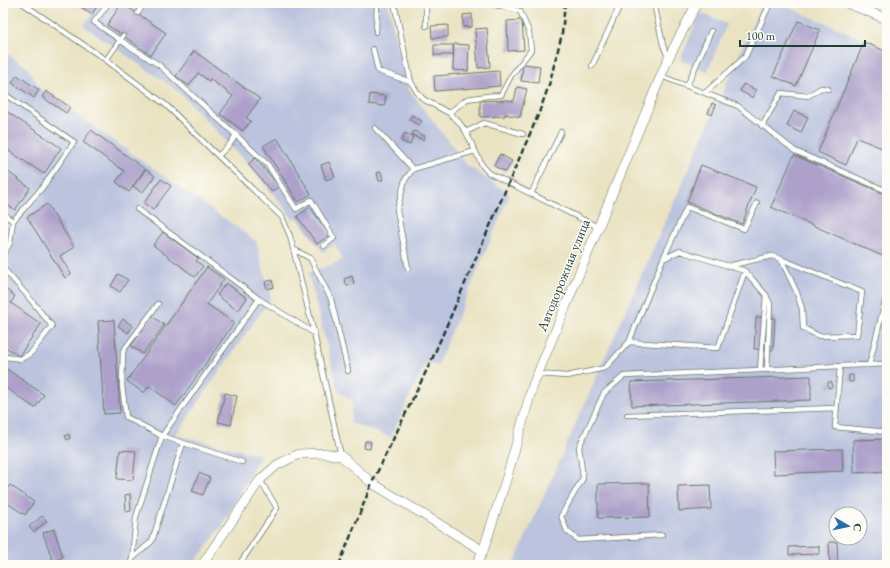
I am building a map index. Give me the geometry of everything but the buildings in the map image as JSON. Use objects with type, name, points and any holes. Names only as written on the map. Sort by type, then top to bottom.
[{"type":"street","name":"Автодорожная улица","points":[[476,565],[483,551],[506,480],[537,374],[668,59],[697,3]]},
{"type":"street","points":[[847,3],[887,19]]},
{"type":"street","points":[[202,565],[260,480],[277,465],[299,454],[324,453],[341,456],[372,483],[483,551]]},
{"type":"lane","points":[[22,3],[106,60],[166,105],[282,217],[290,236],[314,334],[341,456]]},
{"type":"lane","points":[[138,13],[144,3]]},
{"type":"lane","points":[[376,32],[377,3]]},
{"type":"lane","points":[[394,3],[412,82],[417,92],[423,99],[449,113],[458,121],[466,132],[482,165],[489,173],[598,227]]},
{"type":"lane","points":[[426,3],[426,26]]},
{"type":"lane","points":[[449,113],[467,99],[500,95],[511,76],[531,50],[529,32],[520,11],[488,3]]},
{"type":"lane","points":[[592,66],[620,3]]},
{"type":"lane","points":[[654,3],[663,45],[668,59]]},
{"type":"lane","points":[[106,7],[94,22],[121,38],[159,65],[236,135],[268,166],[296,208],[311,200],[334,238],[324,246]]},
{"type":"lane","points":[[705,94],[746,56],[768,8]]},
{"type":"lane","points":[[688,86],[711,31]]},
{"type":"lane","points":[[106,60],[121,38]]},
{"type":"lane","points":[[373,49],[378,71],[412,82]]},
{"type":"lane","points":[[661,76],[738,106],[795,151],[887,190]]},
{"type":"lane","points":[[762,126],[781,93],[808,96],[821,88],[828,89]]},
{"type":"lane","points":[[3,93],[74,142],[42,188],[13,221],[10,243],[3,255]]},
{"type":"lane","points":[[466,132],[484,123],[523,134]]},
{"type":"lane","points":[[374,128],[412,169]]},
{"type":"lane","points":[[531,194],[561,132]]},
{"type":"lane","points":[[218,156],[230,144],[236,135]]},
{"type":"lane","points":[[408,268],[397,210],[405,180],[412,169],[475,151]]},
{"type":"lane","points":[[537,374],[567,376],[605,368],[629,342],[663,259],[687,208],[744,229],[757,203]]},
{"type":"lane","points":[[137,209],[259,299],[314,334]]},
{"type":"lane","points":[[3,214],[13,221]]},
{"type":"lane","points":[[293,249],[310,258],[331,299],[348,371]]},
{"type":"lane","points":[[663,259],[680,251],[745,271],[766,294],[770,304],[767,370]]},
{"type":"lane","points":[[728,266],[772,256],[781,259],[862,292],[857,336],[819,336],[803,328],[802,309],[797,293],[781,259]]},
{"type":"lane","points":[[3,268],[52,326],[31,353],[21,359],[5,357],[3,359]]},
{"type":"lane","points":[[629,342],[718,348],[745,271]]},
{"type":"lane","points":[[760,370],[766,294]]},
{"type":"lane","points":[[870,365],[887,294]]},
{"type":"lane","points":[[130,565],[136,517],[162,436],[259,299]]},
{"type":"lane","points":[[158,304],[123,351],[122,386],[126,417],[162,436],[242,462]]},
{"type":"lane","points":[[662,535],[578,540],[567,531],[561,516],[582,478],[579,447],[604,393],[624,376],[887,364]]},
{"type":"lane","points":[[840,366],[835,427],[887,432]]},
{"type":"lane","points":[[627,415],[836,408]]},
{"type":"lane","points":[[132,558],[152,541],[183,443]]},
{"type":"lane","points":[[239,565],[277,508],[260,480]]},
{"type":"shaded area","points":[[75,3],[388,3],[394,33],[409,90],[468,166],[510,194],[437,366],[426,362],[391,437],[350,423],[353,402],[338,390],[308,273],[343,260],[335,244],[323,252],[298,217],[293,219],[248,164],[178,91],[84,26],[92,14]]},
{"type":"shaded area","points":[[762,3],[778,3],[887,49],[887,565],[494,565],[495,563],[514,563]]},
{"type":"shaded area","points":[[700,13],[727,24],[707,72],[680,60]]},
{"type":"shaded area","points":[[3,51],[28,68],[40,89],[256,241],[271,298],[176,435],[260,455],[222,526],[193,565],[3,565]]},
{"type":"railway","points":[[339,565],[372,483],[433,357],[539,113],[549,85],[562,34],[565,3]]}]
